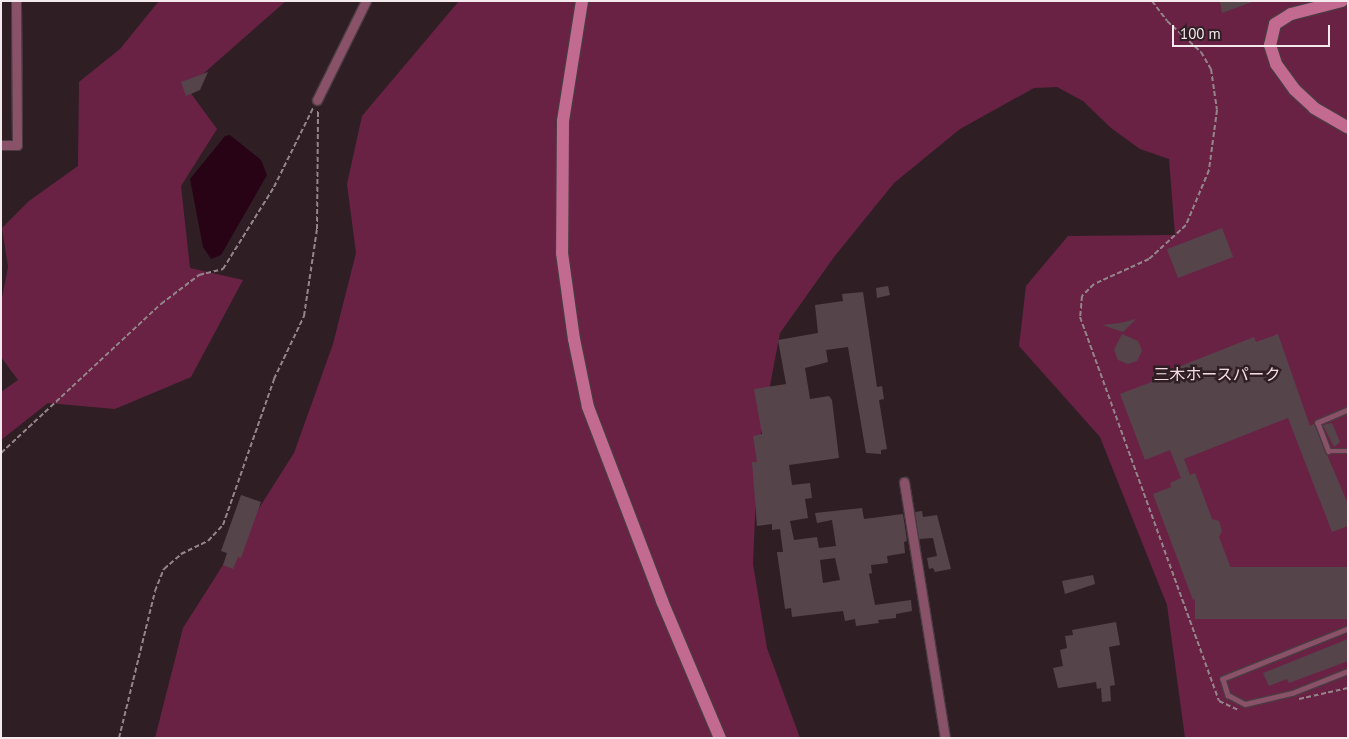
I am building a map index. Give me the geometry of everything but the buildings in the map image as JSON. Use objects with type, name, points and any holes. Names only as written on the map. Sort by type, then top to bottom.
[{"type":"street","points":[[1,145],[17,145],[16,1]]},
{"type":"street","points":[[317,100],[366,1]]},
{"type":"street","points":[[582,1],[563,121],[562,253],[574,339],[588,407],[662,601],[720,738]]},
{"type":"street","points":[[1342,1],[1291,14],[1275,24],[1270,46],[1276,64],[1295,90],[1314,108],[1348,128]]},
{"type":"street","points":[[904,482],[945,738]]},
{"type":"lane","points":[[1348,410],[1318,423],[1329,451],[1348,451]]},
{"type":"lane","points":[[1348,629],[1222,679],[1228,696],[1245,704],[1292,693],[1348,671]]},
{"type":"path","points":[[1152,1],[1167,21],[1201,52],[1212,69],[1217,110],[1209,170],[1186,225],[1149,259],[1094,284],[1082,296],[1080,317],[1219,701],[1229,708],[1245,711]]},
{"type":"path","points":[[1,453],[161,304],[200,275],[223,269],[274,188],[317,100]]},
{"type":"path","points":[[119,738],[150,608],[164,568],[181,554],[208,541],[223,525],[274,378],[304,316],[312,277],[319,196],[320,120],[317,100]]},
{"type":"path","points":[[1292,701],[1348,688]]},
{"type":"green space","points":[[159,1],[286,1],[187,88],[217,129],[181,186],[190,268],[243,280],[191,377],[115,409],[48,403],[1,440],[1,392],[18,380],[1,357],[1,303],[8,267],[2,228],[29,201],[78,166],[79,82],[120,49]]},
{"type":"green space","name":"三木ホースパーク","points":[[459,1],[1348,1],[1348,738],[1185,738],[1167,605],[1100,437],[1019,346],[1026,286],[1068,236],[1175,235],[1169,159],[1140,149],[1111,128],[1083,101],[1057,87],[1034,88],[960,129],[894,183],[834,257],[780,333],[758,448],[753,564],[767,648],[800,738],[155,738],[183,628],[294,453],[333,344],[356,253],[347,184],[362,116]]},
{"type":"shaded area","points":[[230,135],[261,160],[267,175],[221,255],[211,259],[203,247],[190,179],[225,136]]}]
